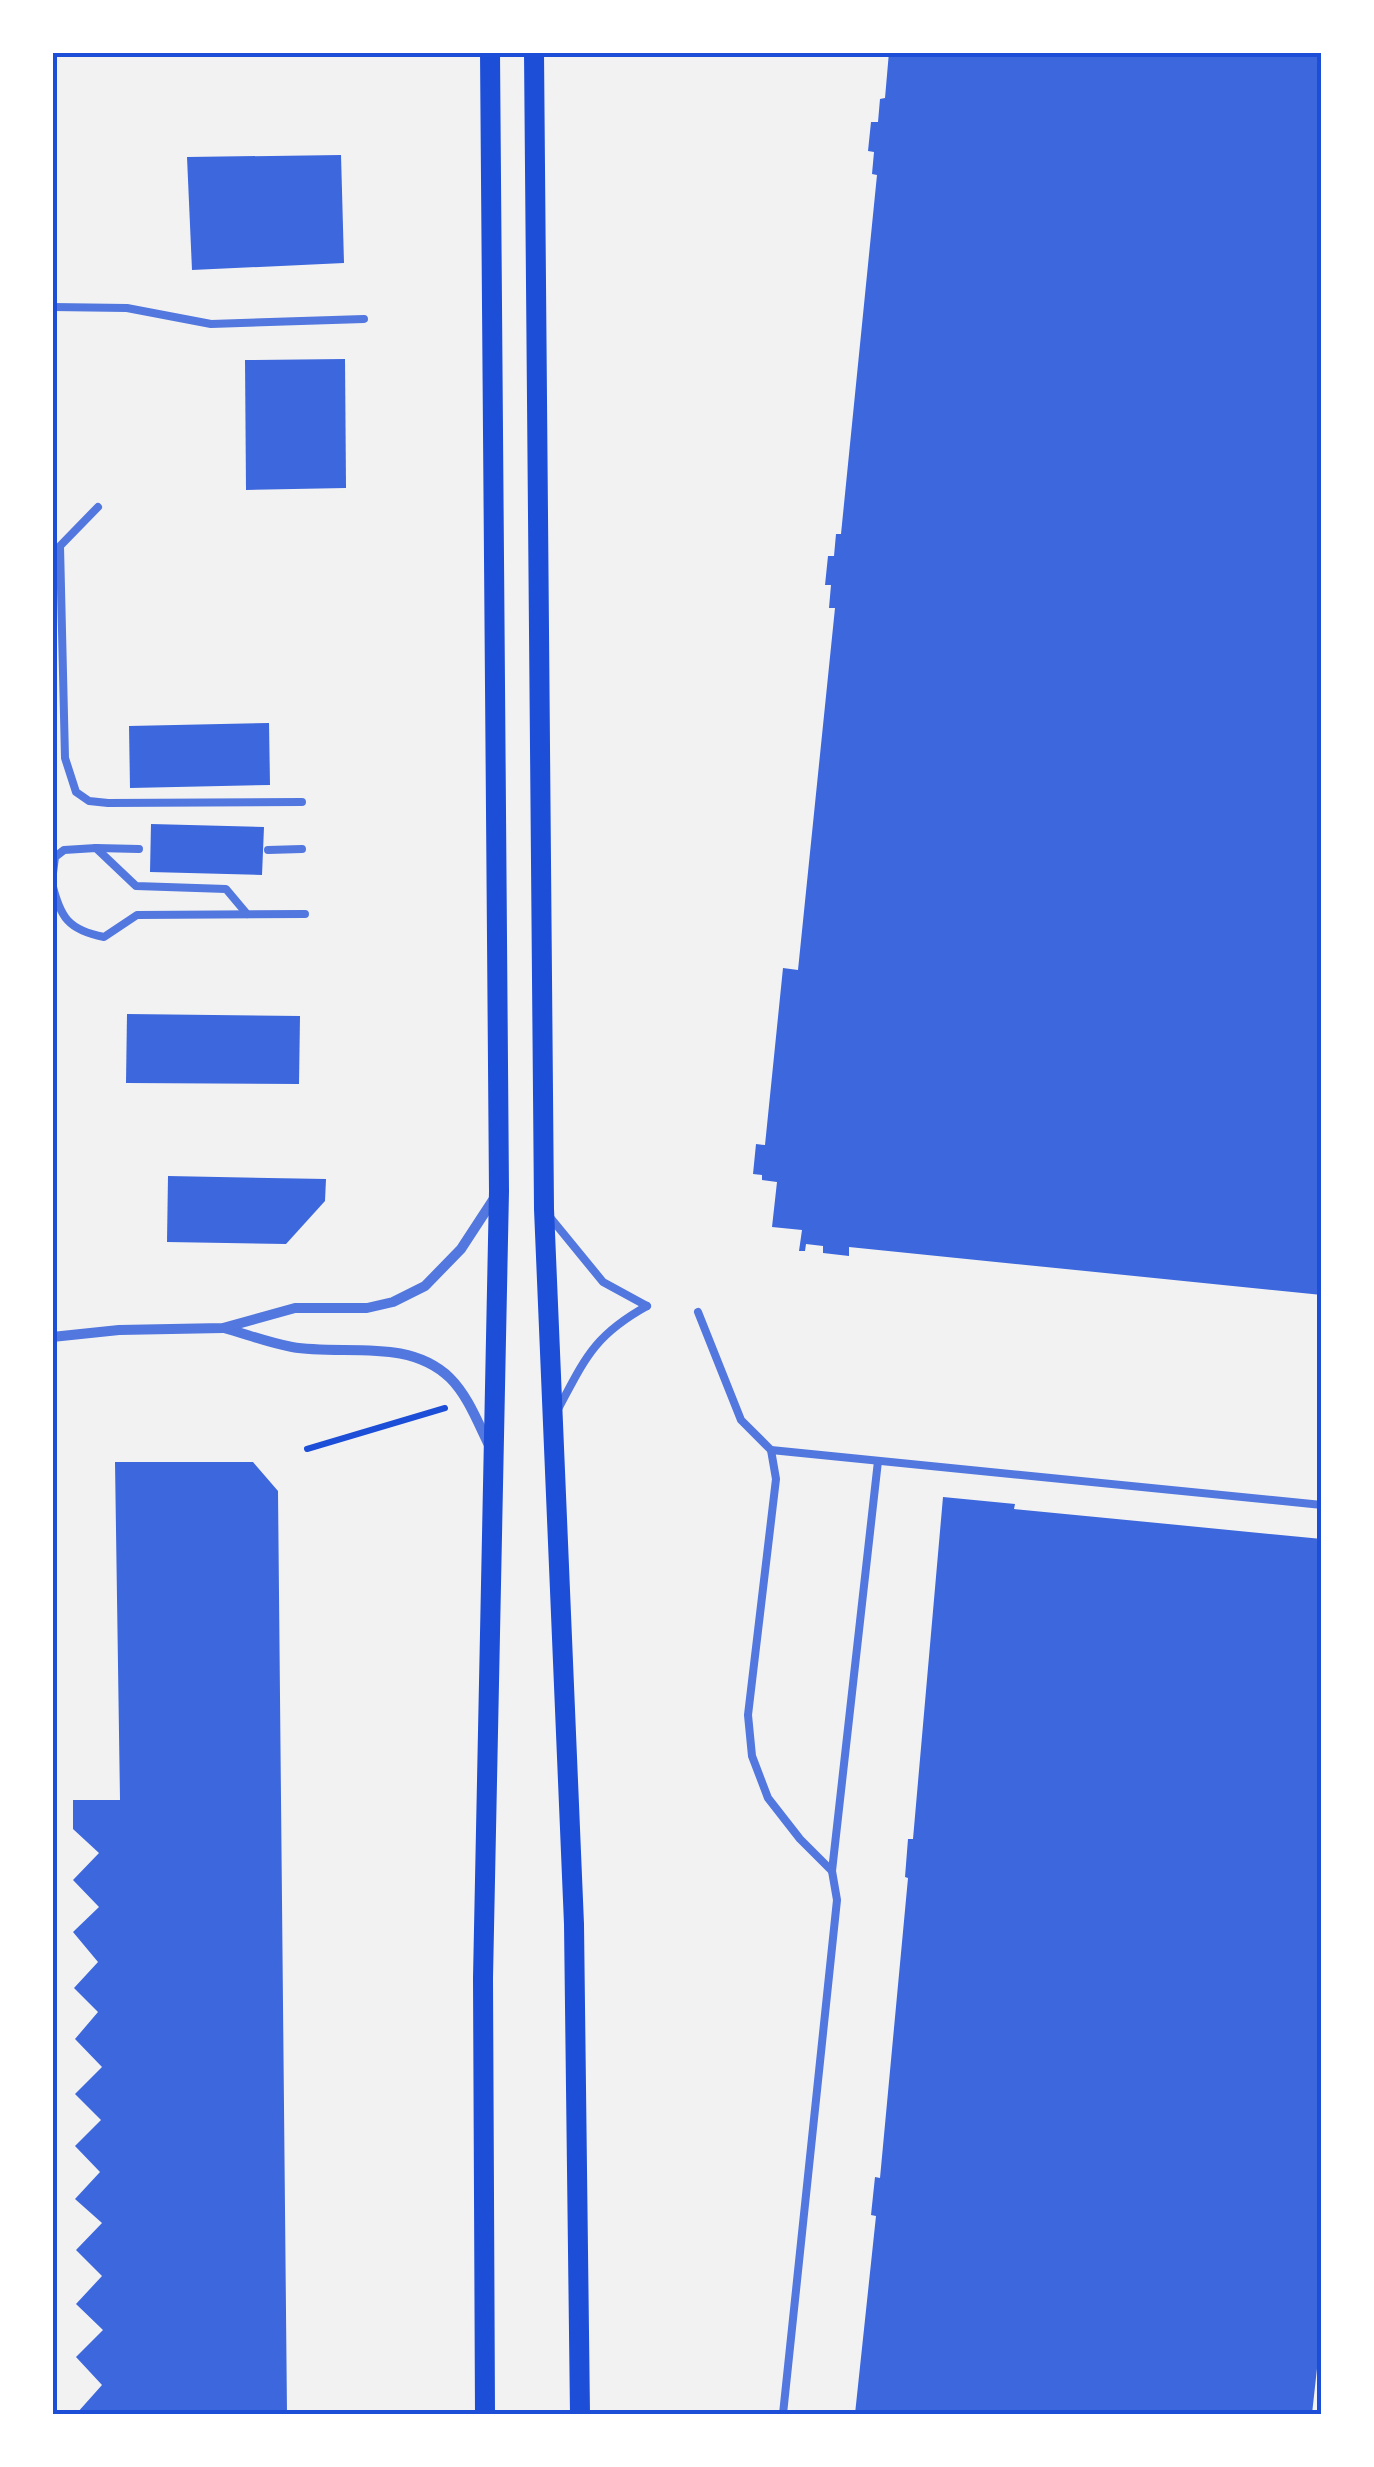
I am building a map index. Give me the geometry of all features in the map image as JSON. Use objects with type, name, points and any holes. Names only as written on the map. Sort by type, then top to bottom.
[{"type":"main road","points":[[485,2414],[483,1978],[499,1191],[490,52]]},
{"type":"main road","points":[[534,52],[544,1209],[574,1942],[580,2414]]},
{"type":"street","points":[[52,1337],[119,1330],[223,1328],[295,1308],[367,1308],[393,1302],[425,1286],[461,1250],[499,1191]]},
{"type":"street","points":[[223,1328],[294,1348],[376,1350],[423,1361],[449,1377],[469,1403],[495,1458]]},
{"type":"lane","points":[[52,306],[127,308],[211,324],[364,319]]},
{"type":"lane","points":[[98,507],[60,546],[65,758],[76,792],[88,801],[108,803],[302,802]]},
{"type":"lane","points":[[96,848],[136,886],[226,889],[247,914]]},
{"type":"lane","points":[[268,850],[302,848]]},
{"type":"lane","points":[[139,849],[64,850],[55,857],[52,882],[57,904],[67,922],[81,933],[104,937],[137,915],[305,914]]},
{"type":"lane","points":[[544,1209],[603,1282],[647,1306],[613,1324],[588,1354],[553,1420]]},
{"type":"lane","points":[[698,1312],[741,1420],[771,1450],[776,1479],[748,1715],[752,1756],[768,1798],[800,1839],[832,1870]]},
{"type":"lane","points":[[771,1450],[1322,1506]]},
{"type":"lane","points":[[783,2414],[837,1900],[832,1870],[878,1460]]},
{"type":"path","points":[[307,1448],[450,1406]]},
{"type":"building","points":[[889,52],[1322,52],[1322,1295],[849,1247],[849,1256],[823,1253],[823,1246],[806,1244],[805,1251],[799,1251],[802,1230],[772,1227],[777,1182],[753,1174],[756,1144],[765,1145],[783,968],[798,970],[835,608],[829,608],[831,585],[825,585],[828,556],[834,556],[836,534],[841,534],[877,175],[872,174],[874,152],[868,151],[871,122],[878,122],[880,99],[885,98]]},
{"type":"building","points":[[341,155],[344,263],[192,270],[187,157]]},
{"type":"building","points":[[345,359],[346,488],[246,490],[245,360]]},
{"type":"building","points":[[269,723],[270,785],[130,788],[129,726]]},
{"type":"building","points":[[151,824],[264,827],[262,875],[150,872]]},
{"type":"building","points":[[127,1014],[300,1016],[299,1084],[126,1083]]},
{"type":"building","points":[[168,1176],[326,1179],[325,1201],[286,1244],[167,1242]]},
{"type":"building","points":[[115,1462],[253,1462],[278,1491],[287,2414],[77,2413],[102,2385],[76,2357],[103,2330],[76,2304],[102,2276],[76,2250],[102,2223],[75,2199],[100,2172],[75,2146],[101,2120],[75,2094],[102,2067],[75,2039],[98,2012],[74,1988],[98,1962],[73,1932],[99,1907],[73,1880],[99,1853],[73,1829],[73,1800],[120,1800]]},
{"type":"building","points":[[943,1497],[1015,1504],[1014,1509],[1322,1539],[1322,2323],[1312,2414],[855,2414],[876,2216],[871,2215],[875,2177],[880,2178],[908,1878],[908,1839],[913,1839]]}]
